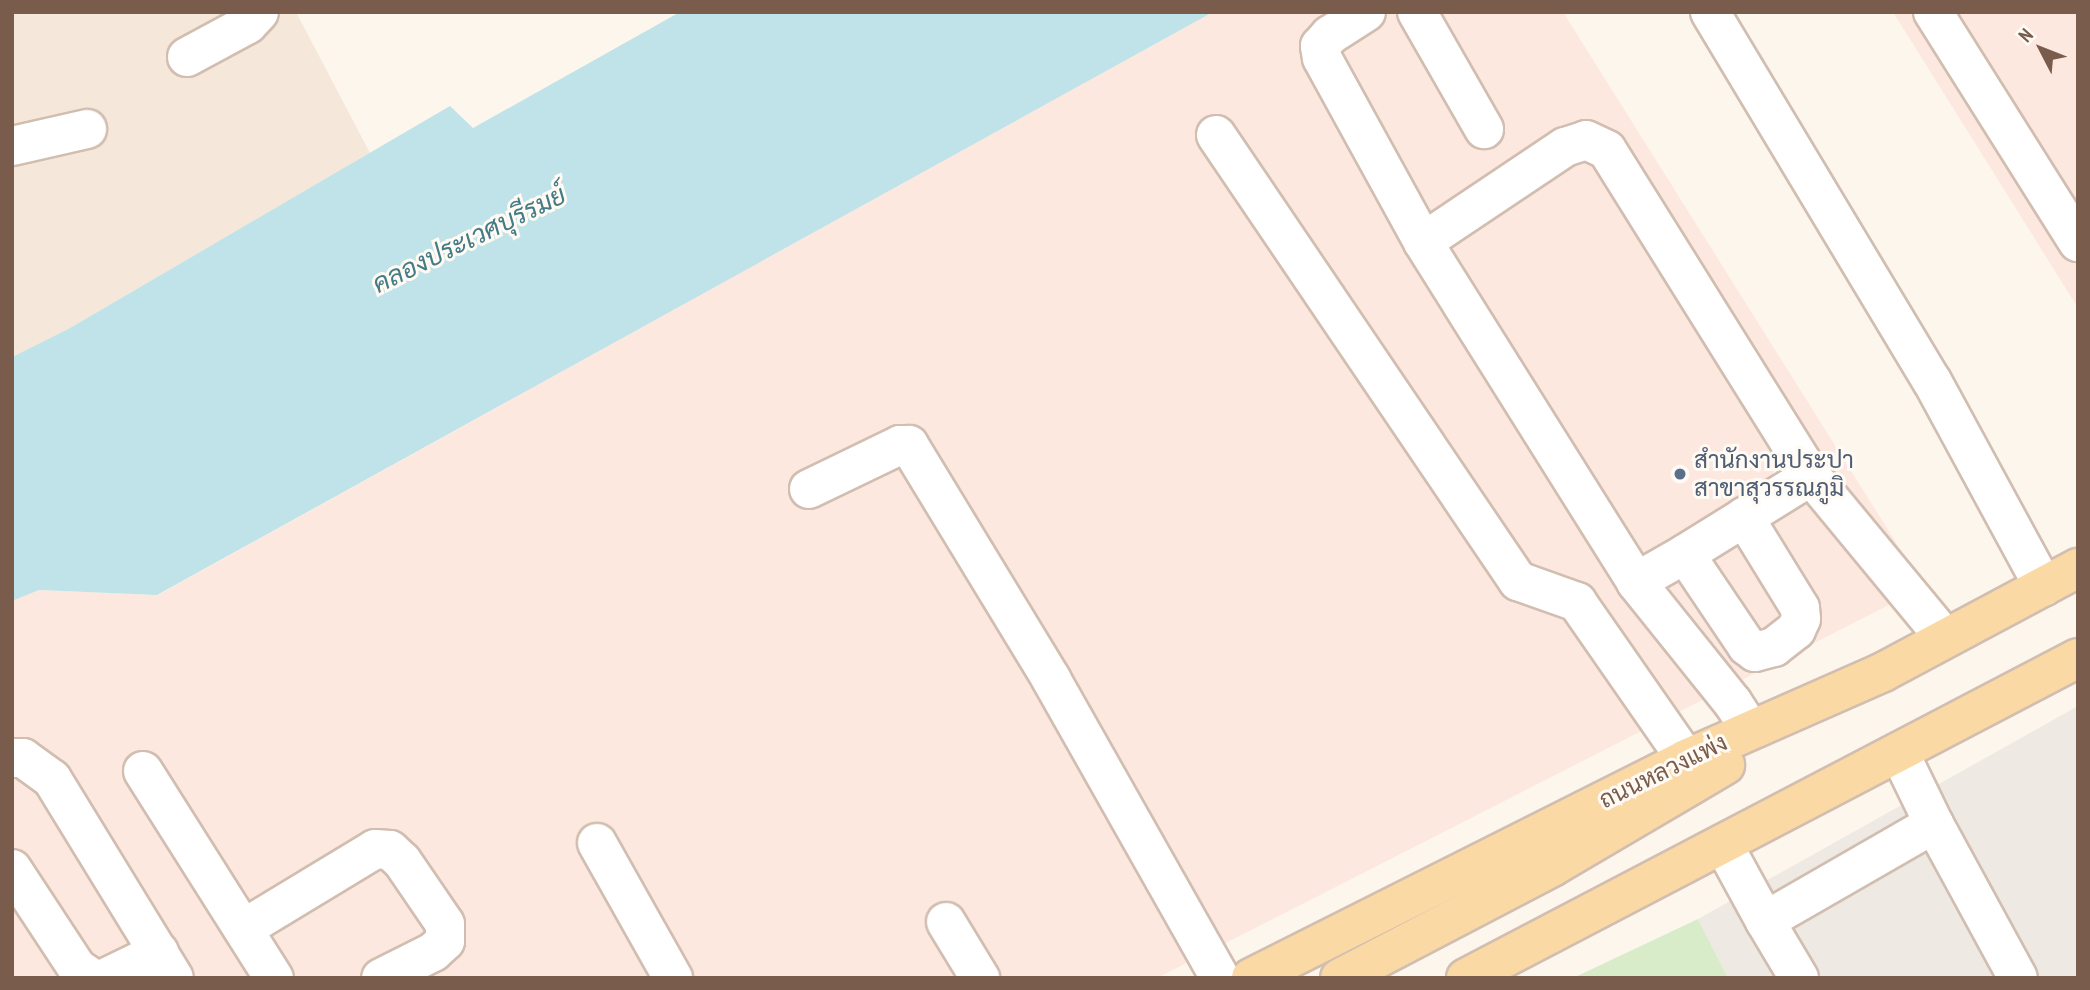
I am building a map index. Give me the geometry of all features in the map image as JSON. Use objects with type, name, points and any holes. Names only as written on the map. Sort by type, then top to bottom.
[{"type":"main road","name":"ถนนหลวงแพ่ง","points":[[1251,978],[1686,759],[1883,672],[2078,568]]},
{"type":"main road","points":[[1466,978],[1724,846],[2078,658]]},
{"type":"main road","points":[[1340,978],[1552,867],[1883,672]]},
{"type":"street","points":[[187,57],[248,24],[259,12]]},
{"type":"street","points":[[1366,12],[1325,40],[1320,46],[1322,58],[1423,242],[1636,582],[1750,729]]},
{"type":"street","points":[[1417,12],[1484,129]]},
{"type":"street","points":[[1710,12],[1932,381],[2044,587]]},
{"type":"street","points":[[1933,12],[2078,242]]},
{"type":"street","points":[[12,146],[87,129]]},
{"type":"street","points":[[1216,135],[1518,580],[1577,602],[1686,759]]},
{"type":"street","points":[[1423,242],[1565,147],[1586,139],[1606,150],[1811,476],[1945,638]]},
{"type":"street","points":[[809,489],[901,445],[909,445],[1051,679],[1220,978]]},
{"type":"street","points":[[1636,582],[1811,476]]},
{"type":"street","points":[[1685,554],[1747,646],[1755,652],[1774,647],[1796,630],[1801,619],[1800,608],[1744,517]]},
{"type":"street","points":[[1899,752],[1934,824],[2018,978]]},
{"type":"street","points":[[12,758],[23,758],[52,779],[167,965],[104,978]]},
{"type":"street","points":[[143,771],[274,978]]},
{"type":"street","points":[[1765,921],[1934,824]]},
{"type":"street","points":[[597,843],[673,978]]},
{"type":"street","points":[[1724,846],[1799,978]]},
{"type":"street","points":[[243,929],[374,849],[390,850],[402,861],[445,924],[446,941],[433,952],[392,975]]},
{"type":"street","points":[[12,869],[77,968],[92,978]]},
{"type":"street","points":[[946,922],[979,978]]},
{"type":"shaded area","points":[[12,12],[296,12],[370,153],[70,328],[12,357]]},
{"type":"shaded area","points":[[1213,12],[1563,12],[1924,587],[1157,978],[12,978],[12,601],[39,590],[158,595]]},
{"type":"shaded area","points":[[1893,12],[2078,12],[2078,308]]},
{"type":"shaded area","points":[[2078,706],[2078,978],[1728,978],[1698,919]]},
{"type":"green space","points":[[1698,919],[1728,978],[1573,978]]},
{"type":"water","name":"คลองประเวศบุรีรมย์","points":[[680,12],[1213,12],[157,595],[39,590],[12,601],[12,357],[70,328],[450,106],[473,128]]},
{"type":"place","name":"สำนักงานประปา สาขาสุวรรณภูมิ","points":[[1680,474]]}]
